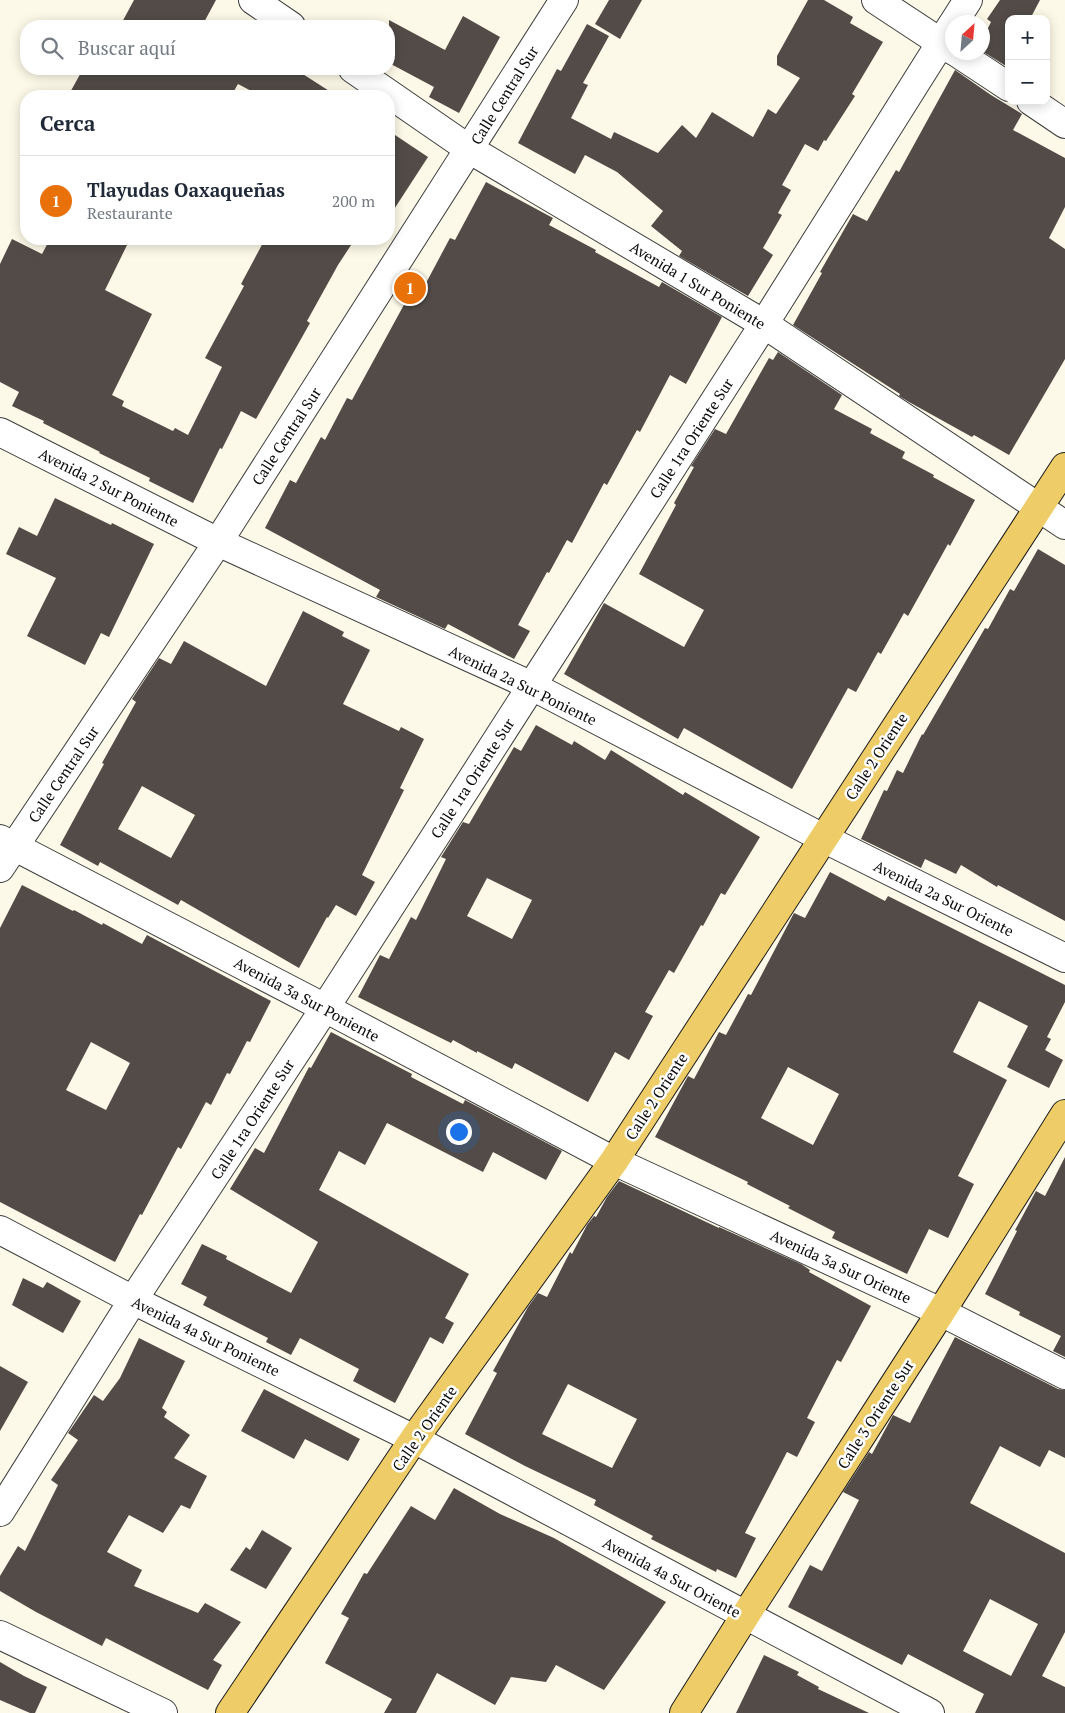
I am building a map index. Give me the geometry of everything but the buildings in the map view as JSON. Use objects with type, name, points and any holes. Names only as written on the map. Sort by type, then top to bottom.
[{"type":"main road","name":"Calle 2 Oriente","points":[[230,1713],[414,1440],[614,1161],[1065,467]]},
{"type":"main road","name":"Calle 3 Oriente Sur","points":[[684,1713],[744,1616],[942,1312],[1065,1114]]},
{"type":"street","points":[[253,0],[282,20]]},
{"type":"street","name":"Calle Central Sur","points":[[5,851],[218,542],[564,0]]},
{"type":"street","points":[[876,0],[945,35]]},
{"type":"street","name":"Calle 1ra Oriente Sur","points":[[961,15],[968,0]]},
{"type":"street","name":"Calle 1ra Oriente Sur","points":[[0,1512],[133,1300],[325,1008],[764,324],[945,47]]},
{"type":"street","points":[[977,60],[1005,84]]},
{"type":"street","name":"Avenida 1 Sur Poniente","points":[[361,75],[383,90]]},
{"type":"street","name":"Avenida 1 Sur Poniente","points":[[395,98],[469,149],[764,324],[1065,526]]},
{"type":"street","points":[[1037,105],[1065,124]]},
{"type":"street","name":"Avenida 2 Sur Poniente","points":[[0,432],[218,542]]},
{"type":"street","name":"Avenida 2a Sur Poniente","points":[[218,542],[532,686],[823,838]]},
{"type":"street","name":"Avenida 2a Sur Oriente","points":[[823,838],[1065,958]]},
{"type":"street","name":"Avenida 3a Sur Poniente","points":[[5,851],[325,1008],[614,1161]]},
{"type":"street","name":"Avenida 3a Sur Oriente","points":[[614,1161],[942,1312],[1065,1375]]},
{"type":"street","name":"Avenida 4a Sur Poniente","points":[[0,1230],[133,1300],[414,1440]]},
{"type":"street","name":"Avenida 4a Sur Oriente","points":[[414,1440],[930,1713]]},
{"type":"street","points":[[0,1635],[163,1713]]},
{"type":"place","name":"Tlayudas Oaxaqueñas","points":[[410,288]]}]
